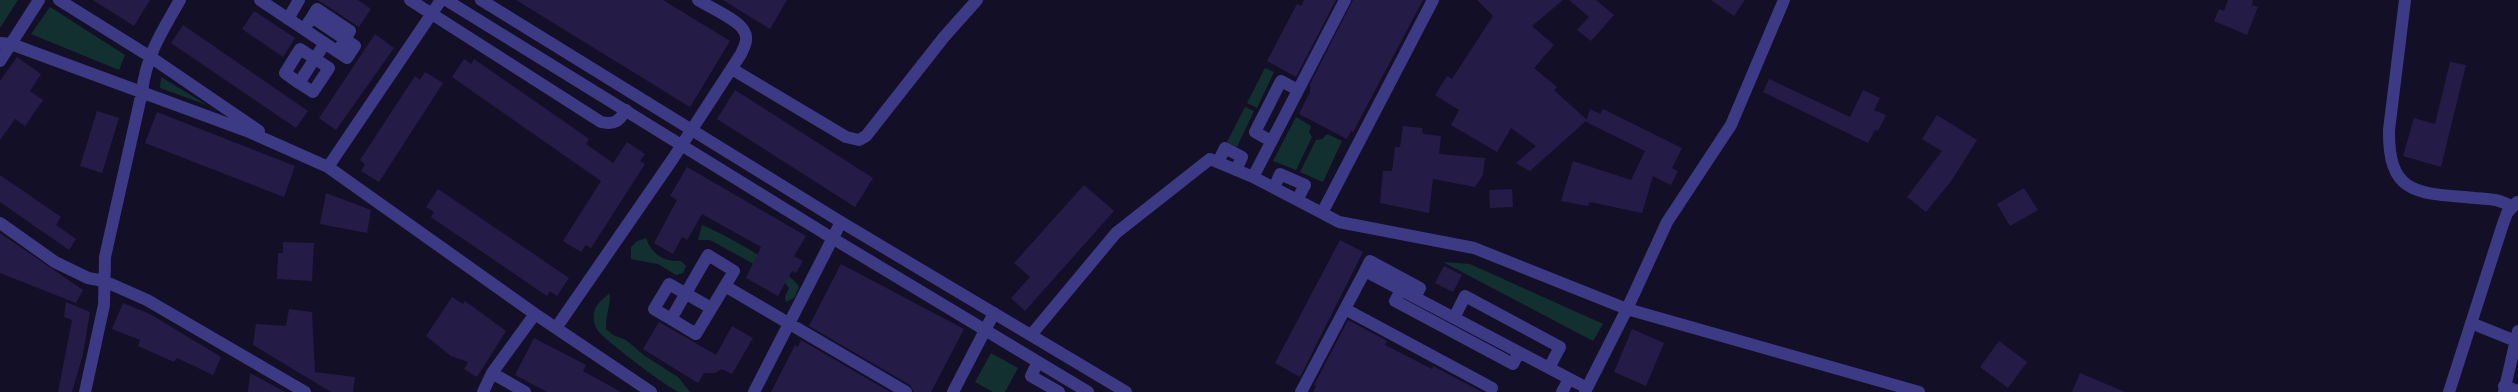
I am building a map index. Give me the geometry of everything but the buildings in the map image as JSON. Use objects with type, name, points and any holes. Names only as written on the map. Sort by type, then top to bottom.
[{"type":"street","points":[[0,61],[6,44],[39,0]]},
{"type":"street","points":[[58,0],[149,56],[282,146]]},
{"type":"street","points":[[85,392],[104,305],[105,257],[142,92],[144,71],[156,40],[180,0]]},
{"type":"street","points":[[260,0],[337,51],[350,31],[317,9],[304,29]]},
{"type":"street","points":[[288,19],[299,0]]},
{"type":"street","points":[[410,0],[601,122],[615,123],[620,120],[626,110]]},
{"type":"street","points":[[328,167],[441,0]]},
{"type":"street","points":[[446,0],[832,238],[1088,392]]},
{"type":"street","points":[[481,0],[841,222],[1126,392]]},
{"type":"street","points":[[556,328],[692,130],[732,69],[746,42],[744,31],[735,22],[698,0]]},
{"type":"street","points":[[732,69],[846,137],[859,140],[866,136],[944,37],[977,0]]},
{"type":"street","points":[[1253,177],[1345,0]]},
{"type":"street","points":[[1322,213],[1433,0]]},
{"type":"street","points":[[1365,271],[1549,368],[1586,390],[1628,309],[1667,222],[1731,125],[1784,0]]},
{"type":"street","points":[[2405,0],[2389,130],[2389,151],[2396,174],[2405,184],[2424,192],[2502,200],[2515,204],[2502,226],[2449,392]]},
{"type":"street","points":[[315,59],[325,43]]},
{"type":"street","points":[[6,44],[142,92],[282,146],[328,167],[535,314],[651,392]]},
{"type":"street","points":[[300,49],[315,59],[329,68],[313,92],[284,73],[300,49]]},
{"type":"street","points":[[1271,140],[1255,132],[1281,81],[1298,90]]},
{"type":"street","points":[[1030,335],[1116,233],[1210,159],[1218,162],[1225,148],[1242,157],[1236,170],[1274,188],[1280,174],[1305,185],[1297,200],[1339,222],[1474,248],[1628,309],[1919,392]]},
{"type":"street","points":[[754,392],[841,222]]},
{"type":"street","points":[[0,224],[55,262],[88,278],[104,281],[147,300],[290,388],[305,392]]},
{"type":"street","points":[[671,319],[686,293],[708,255],[734,270],[712,308],[696,334],[654,309],[669,284],[686,293],[712,308]]},
{"type":"street","points":[[1301,392],[1370,261],[1420,288],[1415,298]]},
{"type":"street","points":[[725,286],[906,392]]},
{"type":"street","points":[[1400,290],[1395,301],[1512,364],[1518,352]]},
{"type":"street","points":[[1454,318],[1465,296],[1560,347],[1549,368]]},
{"type":"street","points":[[1345,308],[1492,388]]},
{"type":"street","points":[[953,392],[994,313]]},
{"type":"street","points":[[483,392],[492,373],[535,314]]},
{"type":"street","points":[[2471,323],[2517,338],[2504,389],[2518,391]]},
{"type":"street","points":[[1038,362],[1030,376],[1059,392]]},
{"type":"street","points":[[492,373],[525,392]]},
{"type":"street","points":[[1562,392],[1568,379]]},
{"type":"green space","points":[[0,0],[18,0],[0,28]]},
{"type":"green space","points":[[50,7],[125,55],[119,70],[31,34]]},
{"type":"green space","points":[[1265,68],[1274,72],[1257,108],[1247,103]]},
{"type":"green space","points":[[161,77],[207,105],[160,88]]},
{"type":"green space","points":[[1245,107],[1254,111],[1237,147],[1227,142]]},
{"type":"green space","points":[[1296,117],[1311,126],[1309,132],[1312,137],[1296,170],[1273,161]]},
{"type":"green space","points":[[1327,134],[1342,141],[1323,182],[1300,172],[1316,140],[1322,139]]},
{"type":"green space","points":[[702,225],[739,243],[783,272],[799,287],[794,298],[786,302],[785,297],[789,288],[783,280],[710,240],[698,240]]},
{"type":"green space","points":[[646,238],[652,249],[659,256],[664,259],[681,261],[686,266],[683,273],[676,275],[658,264],[631,259],[631,247],[637,241]]},
{"type":"green space","points":[[1443,262],[1470,264],[1603,324],[1593,341]]},
{"type":"green space","points":[[610,293],[606,329],[613,335],[626,340],[645,356],[678,377],[690,392],[679,392],[673,389],[598,331],[594,322],[594,312],[600,302]]},
{"type":"green space","points":[[991,353],[1018,368],[1005,392],[993,392],[975,382]]}]
